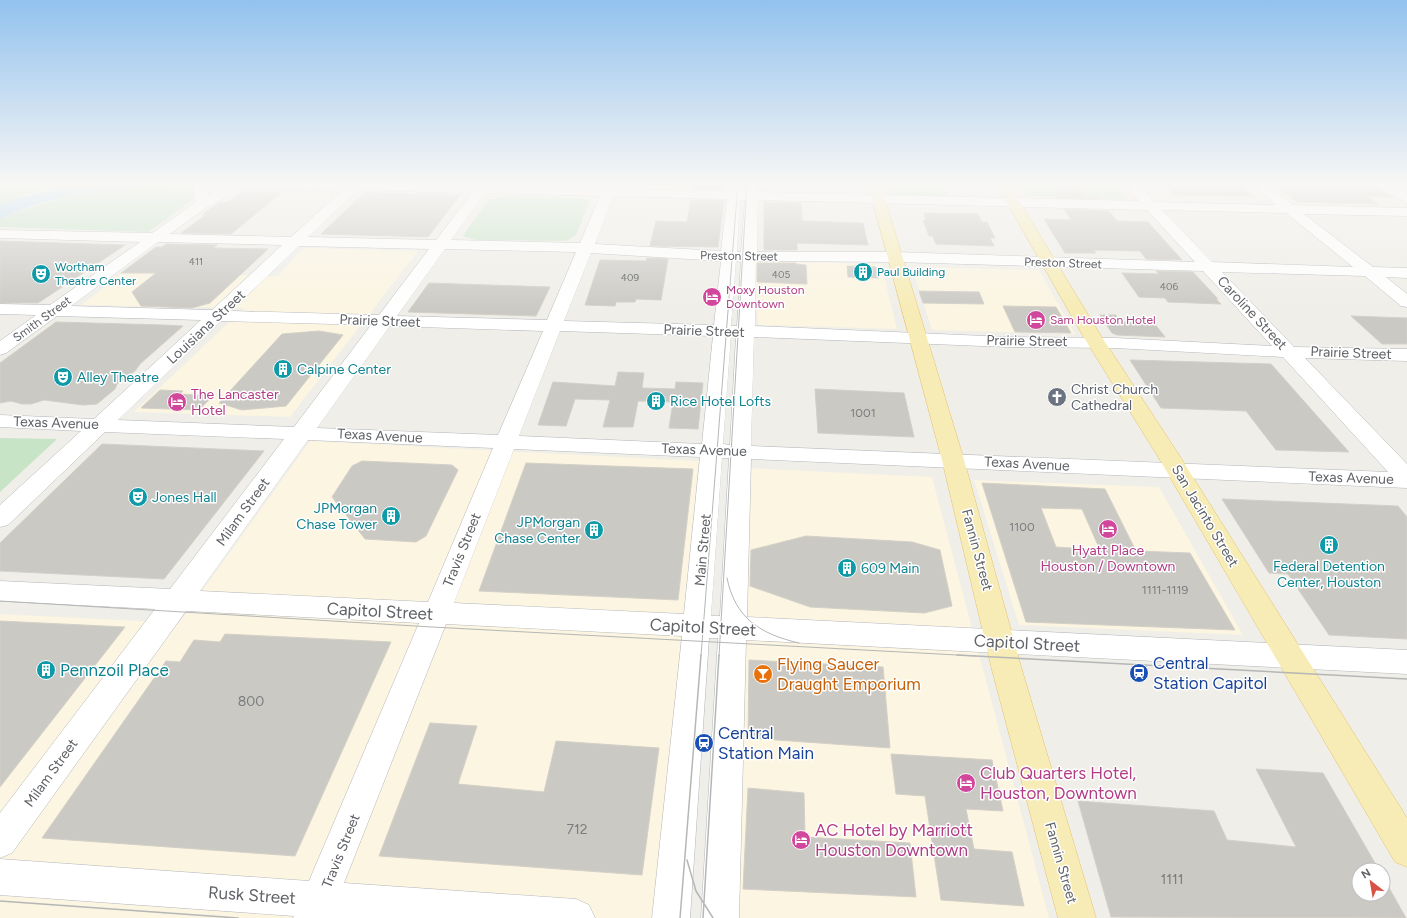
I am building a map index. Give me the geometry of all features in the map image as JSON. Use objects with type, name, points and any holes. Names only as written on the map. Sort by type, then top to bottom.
[{"type":"main road","name":"Fannin Street","points":[[886,226],[953,460],[1076,918]]},
{"type":"main road","name":"San Jacinto Street","points":[[1028,226],[1097,343],[1178,472],[1407,850]]},
{"type":"street","name":"Smith Street","points":[[0,349],[154,238],[167,226]]},
{"type":"street","name":"Louisiana Street","points":[[0,519],[313,226]]},
{"type":"street","name":"Milam Street","points":[[0,842],[454,226]]},
{"type":"street","name":"Travis Street","points":[[316,909],[594,226]]},
{"type":"street","name":"Main Street","points":[[671,918],[732,226]]},
{"type":"street","points":[[720,918],[750,226]]},
{"type":"street","name":"Caroline Street","points":[[1171,226],[1407,479]]},
{"type":"street","points":[[1313,226],[1407,302]]},
{"type":"street","name":"Preston Street","points":[[5,234],[585,248],[729,256],[895,257],[1407,273]]},
{"type":"street","name":"Prairie Street","points":[[0,309],[217,317],[1097,343],[1288,352],[1407,355]]},
{"type":"street","name":"Texas Avenue","points":[[0,421],[953,460],[1178,472],[1407,479]]},
{"type":"street","name":"Capitol Street","points":[[0,591],[1407,662]]},
{"type":"street","name":"Rusk Street","points":[[0,877],[316,909],[576,918]]},
{"type":"shaded area","points":[[304,248],[418,251],[290,417],[134,412],[244,308],[81,305],[123,273],[277,276]]},
{"type":"shaded area","points":[[754,261],[881,264],[897,329],[758,325]]},
{"type":"shaded area","points":[[912,267],[1039,270],[1075,334],[932,330]]},
{"type":"shaded area","points":[[310,441],[699,461],[653,918],[0,918],[0,614],[179,623]]},
{"type":"shaded area","points":[[746,468],[932,477],[1049,918],[732,918]]},
{"type":"shaded area","points":[[974,480],[1159,487],[1243,635],[1019,625]]},
{"type":"green space","points":[[0,226],[157,226],[148,232]]},
{"type":"green space","points":[[470,226],[580,226],[576,235],[566,241],[475,240],[463,236]]},
{"type":"green space","points":[[0,438],[57,439],[0,492]]},
{"type":"building","points":[[191,226],[241,226],[231,234],[181,233]]},
{"type":"building","points":[[330,226],[437,226],[428,237],[321,234]]},
{"type":"building","points":[[655,226],[721,226],[718,247],[650,246]]},
{"type":"building","points":[[764,226],[864,226],[868,245],[797,243],[797,250],[764,250]]},
{"type":"building","points":[[925,226],[989,226],[995,238],[990,238],[994,246],[936,244],[933,236],[929,236]]},
{"type":"building","points":[[1048,226],[1151,226],[1182,260],[1146,259],[1140,251],[1094,250],[1096,253],[1065,253]]},
{"type":"building","name":"Wortham Theatre Center","points":[[0,241],[125,245],[38,303],[0,303]]},
{"type":"building","points":[[166,244],[217,245],[213,248],[268,249],[210,303],[192,308],[141,306],[132,292],[156,273],[121,273],[156,247],[162,247]]},
{"type":"building","points":[[647,258],[668,259],[661,300],[636,299],[635,302],[616,302],[615,306],[585,305],[600,260],[646,261]]},
{"type":"building","points":[[757,263],[796,263],[806,265],[807,284],[757,282]]},
{"type":"building","name":"Paul Building","points":[[847,266],[876,267],[879,278],[848,277]]},
{"type":"building","points":[[1156,271],[1193,272],[1221,304],[1168,302],[1165,298],[1139,297],[1122,273],[1159,274]]},
{"type":"building","points":[[429,283],[550,287],[536,316],[408,312]]},
{"type":"building","points":[[919,291],[979,292],[984,304],[923,303]]},
{"type":"building","name":"Sam Houston Hotel","points":[[1003,306],[1056,307],[1071,333],[1015,332]]},
{"type":"building","points":[[1100,315],[1116,315],[1120,322],[1154,323],[1165,337],[1117,335],[1112,333]]},
{"type":"building","points":[[1351,316],[1407,318],[1407,344],[1382,344]]},
{"type":"building","points":[[56,322],[183,326],[140,364],[135,371],[117,384],[115,389],[97,404],[83,405],[44,400],[31,404],[22,404],[11,401],[0,403],[0,363]]},
{"type":"building","name":"Calpine Center","points":[[319,331],[343,335],[286,406],[242,410],[219,403],[282,334]]},
{"type":"building","points":[[1130,360],[1271,364],[1349,452],[1276,450],[1246,411],[1161,408]]},
{"type":"building","name":"Rice Hotel Lofts","points":[[618,372],[644,373],[642,388],[675,389],[676,382],[703,383],[698,429],[669,428],[673,402],[638,401],[633,427],[603,427],[610,400],[575,399],[566,426],[538,425],[553,382],[615,386]]},
{"type":"building","points":[[815,389],[904,393],[914,437],[818,433]]},
{"type":"building","name":"The Lancaster Hotel","points":[[160,390],[183,391],[180,394],[213,396],[199,410],[141,408]]},
{"type":"building","name":"Jones Hall","points":[[102,444],[264,451],[164,579],[0,571],[0,543]]},
{"type":"building","name":"JPMorgan Chase Tower","points":[[362,461],[452,465],[458,470],[426,536],[416,542],[365,539],[332,497],[352,466]]},
{"type":"building","name":"JPMorgan Chase Center","points":[[526,463],[693,469],[678,600],[479,591]]},
{"type":"building","points":[[982,483],[1105,489],[1136,551],[1190,553],[1235,630],[1026,622]],"holes":[[[1041,508],[1082,509],[1100,550],[1056,547]]]},
{"type":"building","name":"Federal Detention Center, Houston","points":[[1222,499],[1398,506],[1407,517],[1407,639],[1329,635],[1288,574],[1269,573]]},
{"type":"building","name":"609 Main","points":[[806,536],[912,542],[940,550],[952,606],[924,613],[810,607],[750,586],[751,550]]},
{"type":"building","name":"Pennzoil Place","points":[[0,621],[125,627],[0,787]]},
{"type":"building","points":[[225,634],[391,642],[295,856],[42,838],[166,661],[180,662],[194,640],[220,642]]},
{"type":"building","points":[[749,660],[883,667],[890,748],[748,738]]},
{"type":"building","points":[[430,723],[477,726],[458,784],[544,792],[556,741],[659,748],[642,875],[379,856]]},
{"type":"building","points":[[891,754],[992,760],[1003,811],[966,809],[974,849],[1012,852],[1024,906],[941,900],[925,796],[896,794]]},
{"type":"building","points":[[1256,769],[1323,773],[1374,862],[1351,862],[1351,902],[1391,902],[1391,891],[1406,918],[1111,917],[1078,801],[1214,811],[1227,840],[1296,847]]},
{"type":"building","name":"AC Hotel by Marriott Houston Downtown","points":[[748,788],[804,793],[805,837],[910,843],[916,897],[743,889]]},
{"type":"tram line","points":[[702,641],[735,226]]},
{"type":"tram line","points":[[720,642],[744,226]]},
{"type":"tram line","points":[[727,578],[736,604],[751,622],[772,635],[799,643]]},
{"type":"tram line","points":[[0,601],[702,641]]},
{"type":"tram line","points":[[701,656],[702,641]]},
{"type":"tram line","points":[[702,641],[720,642]]},
{"type":"tram line","points":[[719,656],[720,642]]},
{"type":"tram line","points":[[720,642],[976,656]]},
{"type":"tram line","points":[[680,918],[701,655]]},
{"type":"tram line","points":[[704,904],[719,655]]},
{"type":"tram line","points":[[957,655],[1407,679]]},
{"type":"tram line","points":[[687,860],[696,891],[704,904]]},
{"type":"tram line","points":[[0,901],[238,918]]},
{"type":"tram line","points":[[703,918],[704,904]]},
{"type":"tram line","points":[[704,904],[713,918]]},
{"type":"place","name":"Paul Building","points":[[863,272]]},
{"type":"place","name":"Wortham Theatre Center","points":[[41,274]]},
{"type":"place","name":"Moxy Houston Downtown","points":[[712,297]]},
{"type":"place","name":"Sam Houston Hotel","points":[[1036,320]]},
{"type":"place","name":"Calpine Center","points":[[283,369]]},
{"type":"place","name":"Alley Theatre","points":[[63,377]]},
{"type":"place","name":"Christ Church Cathedral","points":[[1057,397]]},
{"type":"place","name":"Rice Hotel Lofts","points":[[656,401]]},
{"type":"place","name":"The Lancaster Hotel","points":[[177,402]]},
{"type":"place","name":"Jones Hall","points":[[138,497]]},
{"type":"place","name":"JPMorgan Chase Tower","points":[[391,516]]},
{"type":"place","name":"Hyatt Place Houston / Downtown","points":[[1108,529]]},
{"type":"place","name":"JPMorgan Chase Center","points":[[594,530]]},
{"type":"place","name":"Federal Detention Center, Houston","points":[[1329,545]]},
{"type":"place","name":"609 Main","points":[[847,568]]},
{"type":"place","name":"Pennzoil Place","points":[[46,670]]},
{"type":"place","name":"Central Station Capitol","points":[[1139,673]]},
{"type":"place","name":"Flying Saucer Draught Emporium","points":[[763,674]]},
{"type":"place","name":"Central Station Main","points":[[704,743]]},
{"type":"place","name":"Club Quarters Hotel, Houston, Downtown","points":[[966,783]]},
{"type":"place","name":"AC Hotel by Marriott Houston Downtown","points":[[801,840]]}]
